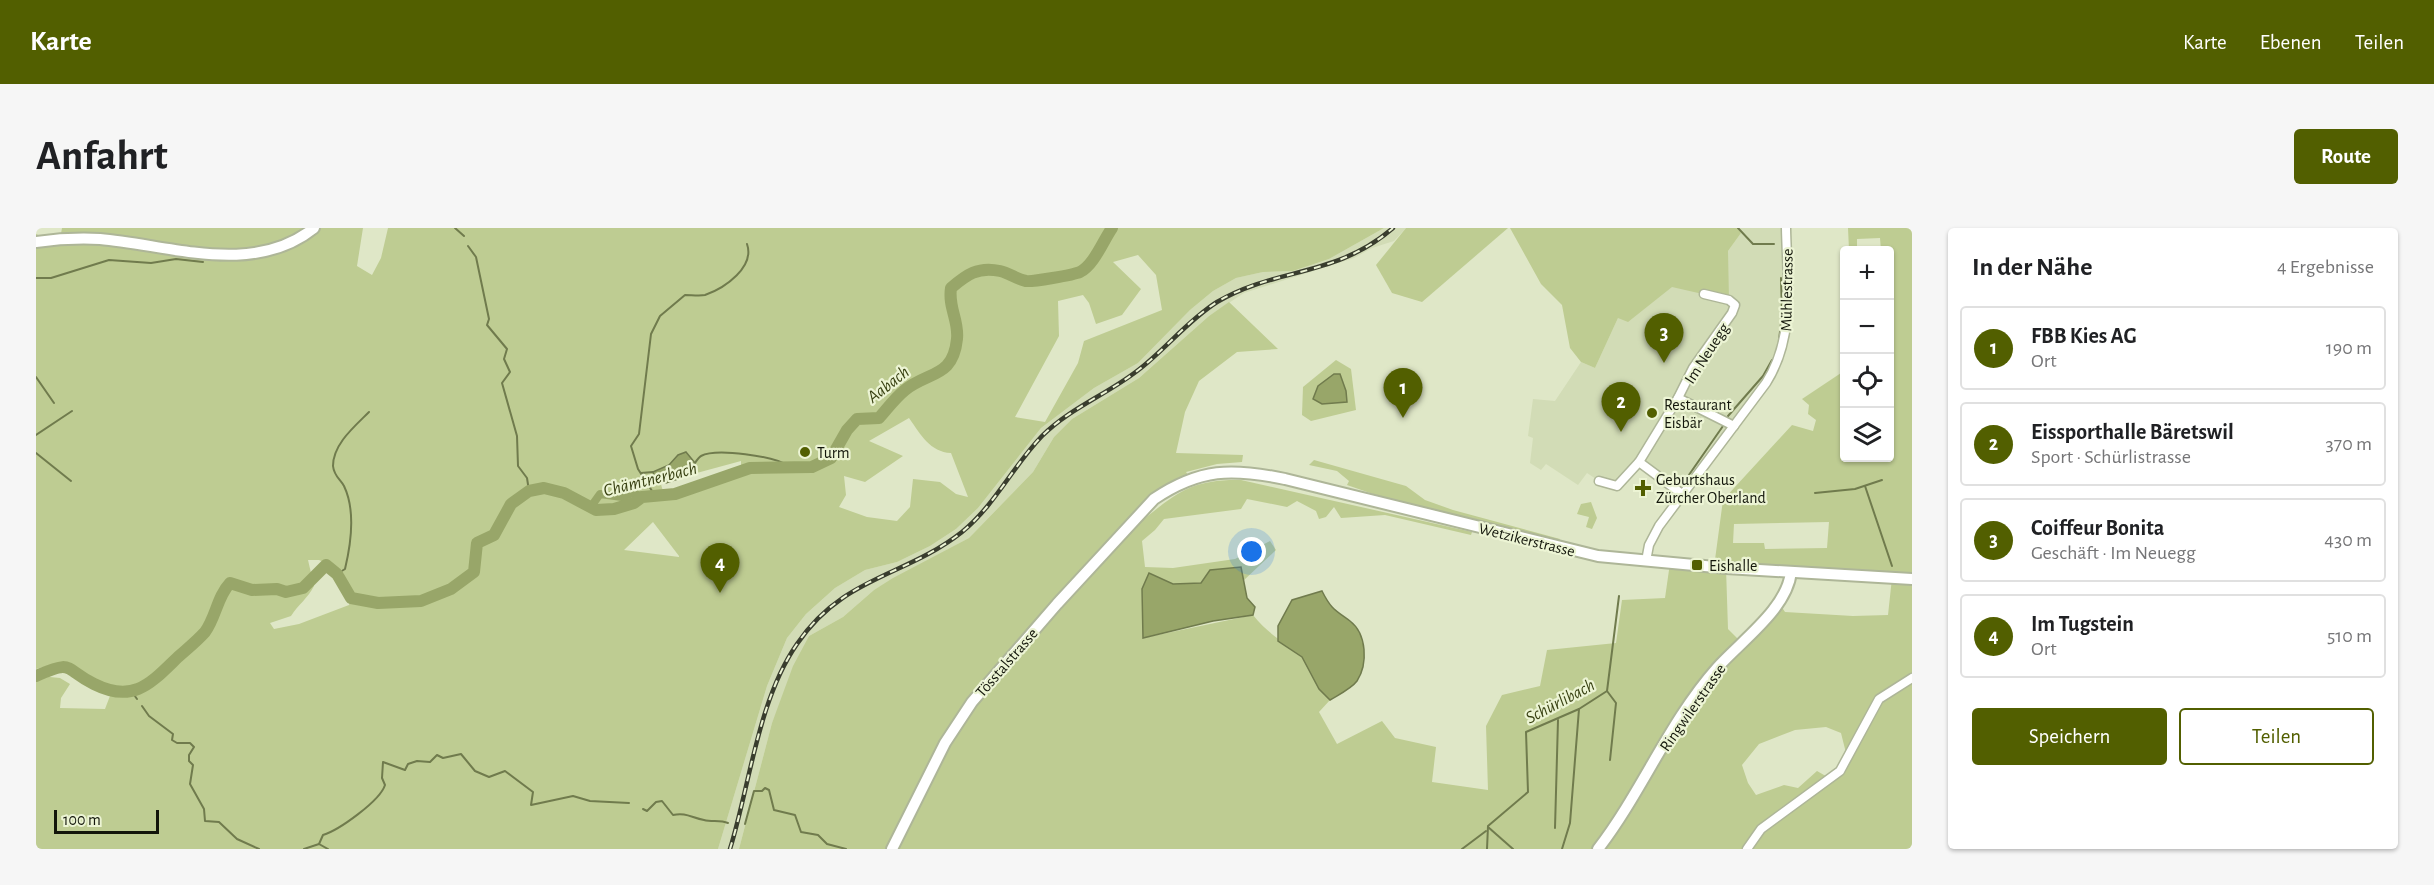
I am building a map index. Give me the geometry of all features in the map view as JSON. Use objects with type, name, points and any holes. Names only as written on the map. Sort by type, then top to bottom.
[{"type":"main road","points":[[36,242],[99,239],[214,254],[251,254],[289,244],[314,228]]},
{"type":"main road","name":"Wetzikerstrasse","points":[[1154,499],[1170,488],[1209,473],[1243,471],[1285,479],[1584,553],[1646,561],[1912,579]]},
{"type":"main road","name":"Tösstalstrasse","points":[[892,849],[945,743],[972,702],[1154,499]]},
{"type":"main road","name":"Ringwilerstrasse","points":[[1598,849],[1694,698],[1716,669],[1784,597],[1791,572]]},
{"type":"street","name":"Mühlestrasse","points":[[1646,561],[1649,545],[1659,526],[1766,383],[1782,352],[1788,313],[1786,228]]},
{"type":"street","name":"Im Neuegg","points":[[1678,398],[1693,368],[1732,314],[1735,305],[1729,300],[1704,294]]},
{"type":"street","points":[[1599,481],[1617,486],[1639,462],[1678,398],[1734,426]]},
{"type":"street","points":[[1639,462],[1682,494]]},
{"type":"street","points":[[1747,849],[1761,829],[1840,771],[1880,699],[1912,678]]},
{"type":"shaded area","points":[[62,228],[301,228],[310,231],[314,228],[363,228],[357,266],[372,275],[381,258],[388,228],[1384,228],[1329,259],[1293,271],[1263,272],[1236,278],[1213,291],[1190,310],[1138,363],[1094,388],[1041,428],[978,508],[956,529],[930,546],[897,562],[865,570],[835,588],[806,614],[787,638],[767,686],[718,849],[36,849],[36,671],[40,676],[60,678],[70,684],[61,698],[60,708],[105,709],[113,688],[62,662],[36,669],[36,234],[49,240],[60,239]],"holes":[[[1138,255],[1156,275],[1162,310],[1084,341],[1078,363],[1045,422],[1015,417],[1059,336],[1058,301],[1083,295],[1089,303],[1096,324],[1122,315],[1141,289],[1113,262]],[[909,418],[932,446],[937,450],[951,453],[968,497],[956,494],[940,482],[913,479],[910,507],[897,521],[867,517],[839,507],[846,495],[844,476],[865,482],[903,456],[869,441]],[[741,461],[741,470],[683,493],[664,495],[657,470],[669,465],[692,471],[693,474]],[[653,522],[679,557],[624,550]],[[308,560],[319,560],[342,570],[351,595],[349,605],[299,624],[274,629],[270,623],[291,616],[314,586]]]},
{"type":"shaded area","points":[[1384,228],[1406,228],[1394,241],[1372,248],[1354,258],[1244,293],[1209,316],[1139,378],[1072,419],[1054,437],[1033,472],[969,538],[874,590],[843,617],[809,636],[772,723],[739,849],[718,849],[767,686],[787,638],[806,614],[835,588],[865,570],[897,562],[930,546],[956,529],[978,508],[1041,428],[1094,388],[1138,363],[1190,310],[1213,291],[1236,278],[1263,272],[1293,271],[1329,259]]},
{"type":"shaded area","points":[[1406,228],[1508,228],[1422,302],[1392,293],[1376,265]]},
{"type":"shaded area","points":[[1510,228],[1738,228],[1741,233],[1728,251],[1729,300],[1672,287],[1628,322],[1618,318],[1595,368],[1581,362],[1570,348],[1562,305],[1541,284]]},
{"type":"shaded area","points":[[1738,228],[1786,228],[1788,313],[1777,364],[1682,494],[1639,462],[1617,486],[1599,481],[1587,473],[1578,485],[1546,464],[1541,470],[1530,463],[1533,438],[1528,436],[1533,399],[1555,401],[1581,362],[1595,368],[1618,318],[1728,251],[1741,233]]},
{"type":"shaded area","points":[[1848,228],[1912,228],[1912,849],[739,849],[772,723],[793,666],[809,636],[843,617],[874,590],[893,578],[969,538],[1033,472],[1054,437],[1072,419],[1139,378],[1209,316],[1229,302],[1278,349],[1237,352],[1199,381],[1185,412],[1176,453],[1243,455],[1242,462],[1217,464],[1186,472],[1191,479],[1138,514],[1138,524],[1184,490],[1209,482],[1241,480],[1472,532],[1471,535],[1385,515],[1341,518],[1334,507],[1326,517],[1319,519],[1316,511],[1297,501],[1287,507],[1247,499],[1241,509],[1164,519],[1142,541],[1145,567],[1173,568],[1235,559],[1270,541],[1276,550],[1243,581],[1241,567],[1210,570],[1201,583],[1173,584],[1142,589],[1143,638],[1253,615],[1270,633],[1301,656],[1308,665],[1330,700],[1319,712],[1337,744],[1382,721],[1395,738],[1436,747],[1432,782],[1488,790],[1486,726],[1502,695],[1540,686],[1547,650],[1616,643],[1622,600],[1665,598],[1670,563],[1714,567],[1723,500],[1792,425],[1813,431],[1816,420],[1808,414],[1809,405],[1802,399],[1840,374],[1840,462],[1894,462],[1894,246],[1881,246],[1880,238],[1857,239],[1857,246],[1849,246]],"holes":[[[1829,522],[1827,548],[1765,549],[1764,543],[1733,543],[1734,524]],[[1726,568],[1892,578],[1888,615],[1853,616],[1785,612],[1779,603],[1741,642],[1728,629]],[[1826,727],[1841,733],[1848,761],[1831,779],[1817,771],[1798,788],[1784,785],[1756,795],[1748,783],[1742,765],[1759,744],[1795,730]]]},
{"type":"shaded area","points":[[1336,360],[1351,369],[1356,410],[1311,421],[1302,415],[1303,387]]},
{"type":"shaded area","points":[[1334,374],[1340,374],[1347,402],[1322,404],[1313,399],[1318,386]]},
{"type":"shaded area","points":[[686,452],[695,463],[693,474],[666,483],[655,479],[653,472],[669,465],[678,455]]},
{"type":"shaded area","points":[[1314,460],[1406,486],[1425,500],[1453,510],[1560,539],[1558,542],[1373,494],[1347,485],[1349,481],[1337,471],[1309,465]]},
{"type":"shaded area","points":[[1591,502],[1597,518],[1592,529],[1586,527],[1589,517],[1577,514],[1581,504]]},
{"type":"shaded area","points":[[1241,567],[1247,598],[1255,607],[1253,615],[1213,621],[1143,638],[1142,589],[1149,573],[1173,584],[1201,583],[1210,570]]},
{"type":"shaded area","points":[[1322,591],[1334,609],[1356,627],[1363,641],[1364,650],[1363,666],[1357,681],[1330,700],[1319,689],[1302,657],[1278,641],[1278,626],[1292,600]]},
{"type":"waterway","points":[[455,228],[464,236]]},
{"type":"waterway","name":"Chämtnerbach","points":[[36,676],[63,667],[108,690],[120,692],[141,688],[159,675],[205,632],[222,594],[230,583],[252,590],[277,589],[286,592],[303,588],[326,565],[337,574],[351,598],[378,603],[421,601],[451,589],[474,572],[477,543],[494,535],[511,504],[529,491],[544,488],[564,493],[596,510],[614,509],[634,503],[642,497],[675,494],[750,468],[812,467],[831,458],[847,430],[857,419],[879,418],[905,390],[939,372],[951,361],[955,352],[957,332],[950,295],[951,288],[957,283],[973,273],[985,270],[1000,271],[1026,281],[1080,272],[1094,258],[1112,228]]},
{"type":"waterway","name":"Schürlibach","points":[[1738,228],[1753,244],[1774,244]]},
{"type":"waterway","points":[[654,494],[638,469],[631,446],[639,434],[651,334],[660,316],[685,295],[705,295],[736,276],[747,261],[747,244]]},
{"type":"waterway","points":[[468,246],[476,257],[489,319],[487,325],[507,349],[504,359],[510,372],[502,383],[517,436],[518,466],[527,478],[529,491]]},
{"type":"waterway","points":[[36,278],[51,278],[109,260],[151,263],[176,259],[203,262]]},
{"type":"waterway","name":"Schürlibach","points":[[1779,340],[1782,315],[1781,278]]},
{"type":"waterway","name":"Schürlibach","points":[[1728,416],[1763,376],[1772,360]]},
{"type":"waterway","points":[[36,377],[54,403]]},
{"type":"waterway","points":[[36,435],[72,411]]},
{"type":"waterway","points":[[337,574],[345,569],[351,517],[348,496],[333,466],[334,458],[351,429],[369,412]]},
{"type":"waterway","name":"Schürlibach","points":[[1684,482],[1723,426]]},
{"type":"waterway","points":[[36,453],[71,481]]},
{"type":"waterway","points":[[695,463],[700,456],[732,453],[771,459],[788,466]]},
{"type":"waterway","points":[[641,473],[653,472]]},
{"type":"waterway","points":[[1815,493],[1855,489],[1882,480]]},
{"type":"waterway","points":[[1865,486],[1892,566]]},
{"type":"waterway","points":[[590,508],[600,494],[622,497],[633,493],[642,497]]},
{"type":"waterway","name":"Schürlibach","points":[[1487,849],[1488,826],[1528,792],[1526,732],[1579,709],[1607,691],[1619,596]]},
{"type":"waterway","points":[[1607,691],[1616,703],[1610,760]]},
{"type":"waterway","points":[[132,692],[137,699]]},
{"type":"waterway","points":[[142,706],[149,716],[173,734],[172,740],[177,743],[190,743],[194,747],[189,755],[189,761],[193,765],[190,784],[204,809],[205,821],[219,822],[237,839],[259,849]]},
{"type":"waterway","points":[[1562,849],[1570,823],[1579,709]]},
{"type":"waterway","points":[[1555,828],[1558,720]]},
{"type":"waterway","points":[[319,844],[323,835],[358,814],[382,792],[385,785],[382,778],[383,762],[405,770],[408,764],[417,761],[430,762],[437,755],[443,758],[461,754],[475,771],[489,777],[505,771],[533,792],[531,805],[573,796],[590,801],[629,803]]},
{"type":"waterway","points":[[745,824],[754,791],[762,791],[765,788],[769,790],[774,810],[795,815],[801,832],[818,835],[827,844],[846,849]]},
{"type":"waterway","points":[[643,809],[647,811],[656,802],[662,801],[673,815],[728,823]]},
{"type":"waterway","points":[[1488,827],[1513,849]]},
{"type":"waterway","points":[[1462,849],[1486,831]]},
{"type":"waterway","points":[[304,849],[319,844],[328,849]]},
{"type":"railway","points":[[730,849],[756,743],[773,691],[797,644],[834,604],[875,579],[919,559],[962,532],[984,510],[1032,448],[1053,426],[1137,371],[1217,302],[1261,283],[1349,256],[1393,228]]},
{"type":"place","name":"Coiffeur Bonita","points":[[1664,363]]},
{"type":"place","name":"Restaurant Eisbär","points":[[1652,413]]},
{"type":"place","name":"FBB Kies AG","points":[[1403,418]]},
{"type":"place","name":"Eissporthalle Bäretswil","points":[[1621,432]]},
{"type":"place","name":"Turm","points":[[805,452]]},
{"type":"place","name":"Geburtshaus Zürcher Oberland","points":[[1643,488]]},
{"type":"place","name":"Eishalle","points":[[1697,565]]},
{"type":"place","name":"Im Tugstein","points":[[720,593]]},
{"type":"water label","name":"Aabach","points":[[888,384]]}]
